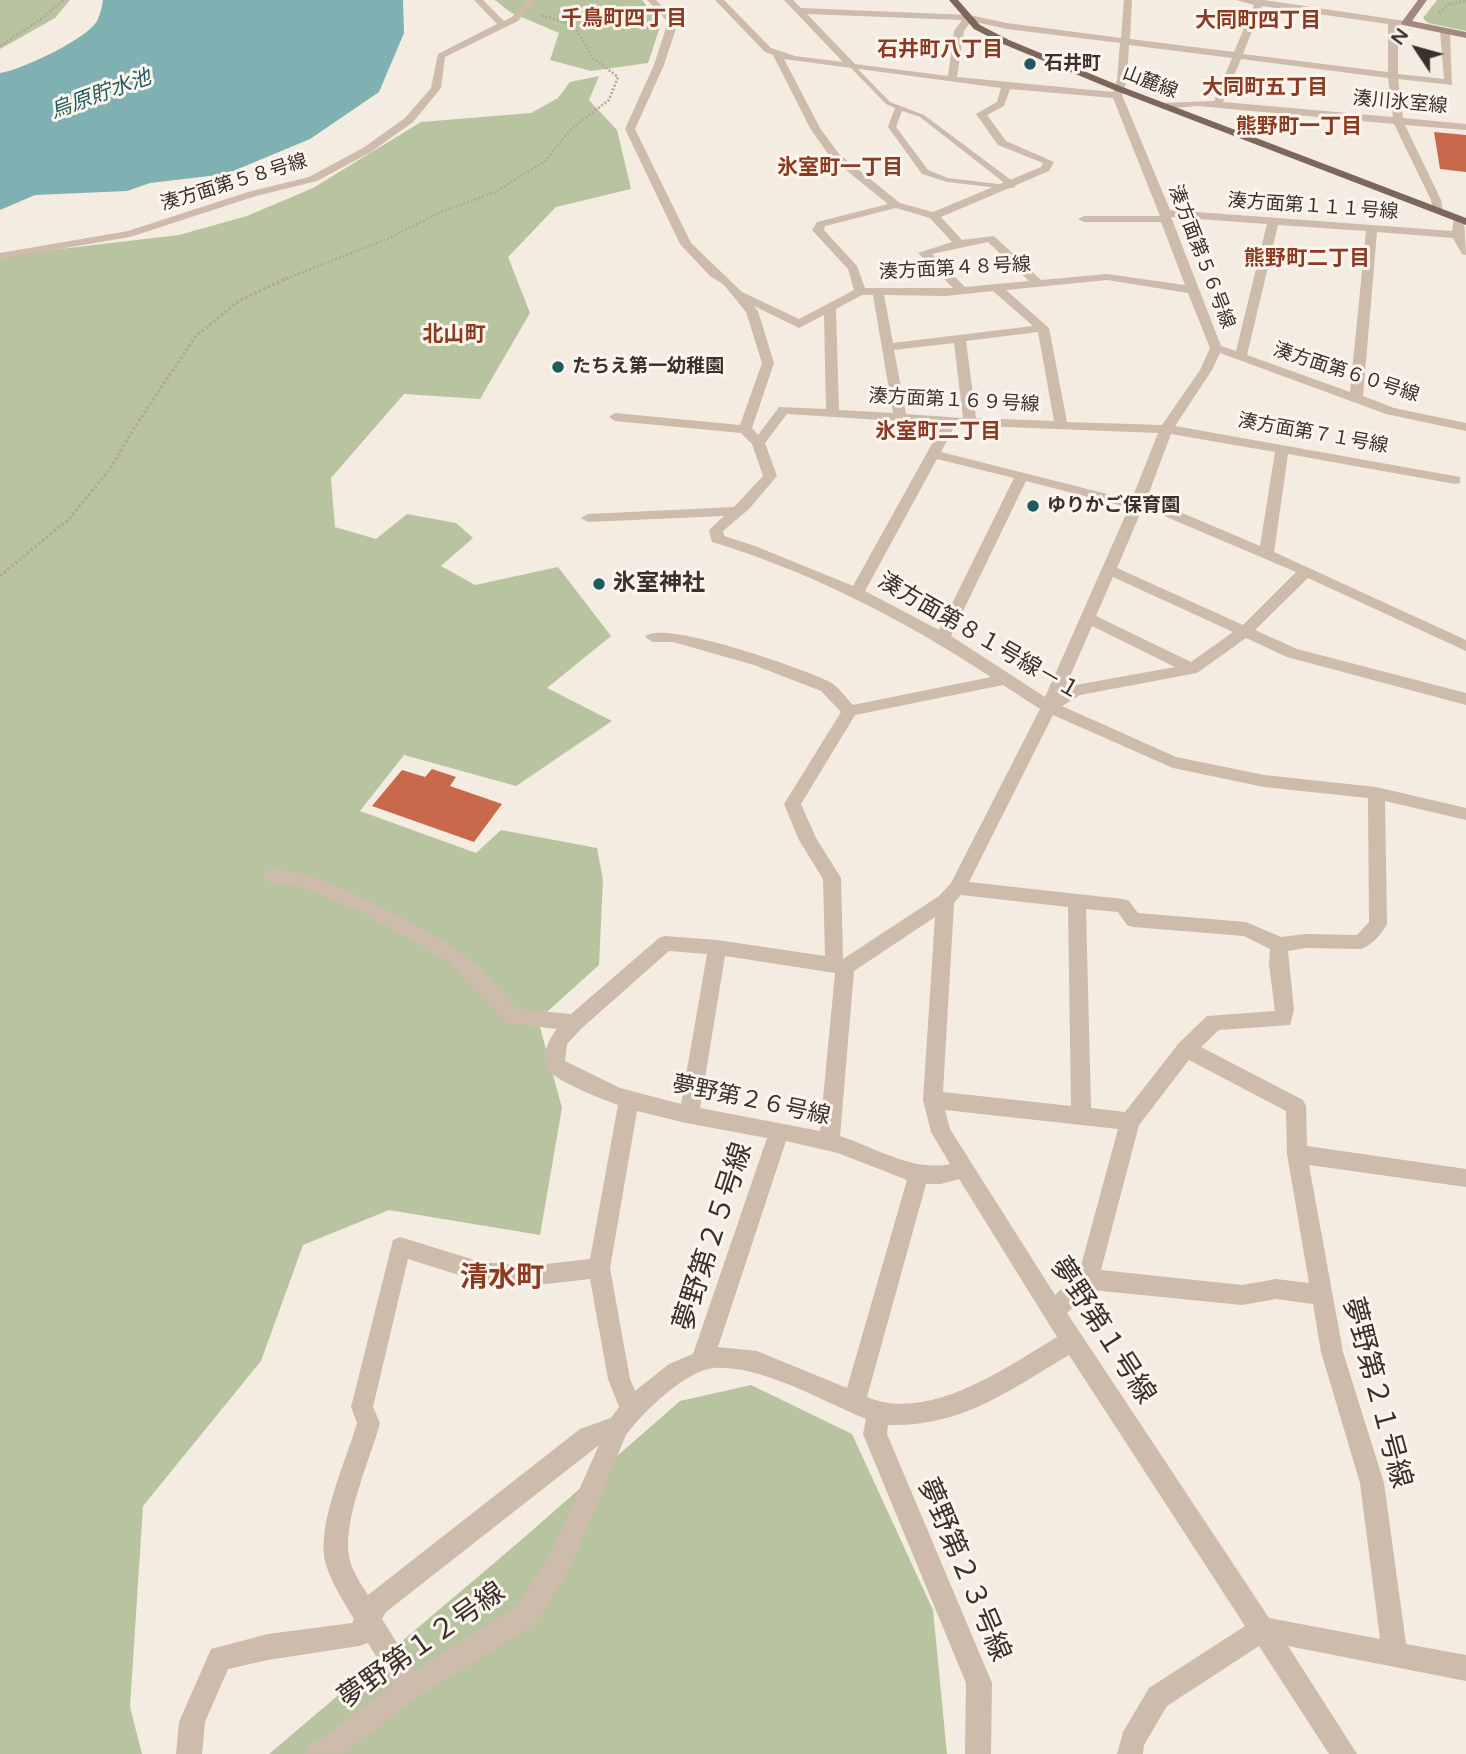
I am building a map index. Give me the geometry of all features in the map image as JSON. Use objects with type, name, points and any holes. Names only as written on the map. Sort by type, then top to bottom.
[{"type":"main road","name":"山麓線","points":[[953,0],[977,27],[993,37],[1117,92],[1163,106],[1462,221]]},
{"type":"street","points":[[478,0],[490,9],[495,19],[503,25]]},
{"type":"street","name":"湊方面第５８号線","points":[[0,256],[130,234],[252,194],[313,179],[366,150],[409,120],[436,89],[441,56],[503,25],[525,11],[532,0]]},
{"type":"street","points":[[651,0],[673,22],[659,65],[630,129],[686,244],[735,291],[751,311],[768,363],[746,429]]},
{"type":"street","points":[[719,0],[768,50],[794,59],[1006,86],[1117,92],[1122,80],[1128,0]]},
{"type":"street","points":[[788,0],[852,66]]},
{"type":"street","points":[[868,0],[870,16]]},
{"type":"street","points":[[1240,0],[1406,23],[1466,35]]},
{"type":"street","points":[[1406,23],[1423,0]]},
{"type":"street","points":[[1217,105],[1260,1]]},
{"type":"street","points":[[799,11],[969,18],[1124,42],[1392,78],[1449,83],[1446,31]]},
{"type":"street","points":[[952,80],[959,31],[969,18]]},
{"type":"street","points":[[1393,23],[1392,78],[1398,121],[1436,200],[1438,211]]},
{"type":"street","points":[[776,52],[815,128],[835,156],[895,205],[934,216],[959,244]]},
{"type":"street","points":[[934,216],[1009,186],[1045,169],[1049,162],[1002,143],[981,114],[1001,104],[1006,86]]},
{"type":"street","name":"湊方面第５６号線","points":[[951,894],[1049,707],[1139,500],[1165,431],[1206,370],[1216,348],[1117,92]]},
{"type":"street","name":"湊川氷室線","points":[[1163,106],[1198,103],[1466,127]]},
{"type":"street","points":[[860,291],[853,268],[818,230],[821,224],[895,205]]},
{"type":"street","name":"湊方面第１１１号線","points":[[1084,219],[1166,216],[1457,235]]},
{"type":"street","points":[[1462,221],[1457,235],[1466,252]]},
{"type":"street","points":[[1240,358],[1273,222]]},
{"type":"street","points":[[1356,398],[1372,229]]},
{"type":"street","points":[[962,290],[924,253],[990,239],[1038,283]]},
{"type":"street","name":"湊方面第４８号線","points":[[735,291],[799,324],[860,291],[962,290],[1107,277],[1192,290]]},
{"type":"street","points":[[995,286],[1043,328],[1061,426]]},
{"type":"street","points":[[878,292],[900,418]]},
{"type":"street","points":[[830,306],[833,414]]},
{"type":"street","points":[[888,347],[1043,328]]},
{"type":"street","points":[[960,338],[970,422]]},
{"type":"street","name":"湊方面第６０号線","points":[[1216,348],[1391,411],[1466,427]]},
{"type":"street","name":"湊方面第１６９号線","points":[[758,443],[784,410],[1165,431]]},
{"type":"street","points":[[588,518],[739,511],[770,476],[758,443],[746,429],[615,417]]},
{"type":"street","points":[[858,593],[951,421]]},
{"type":"street","name":"湊方面第７１号線","points":[[1165,431],[1177,429],[1455,480]]},
{"type":"street","points":[[1266,555],[1282,448]]},
{"type":"street","points":[[934,454],[1123,502],[1139,500],[1306,572],[1466,646]]},
{"type":"street","points":[[943,638],[1021,477]]},
{"type":"street","name":"湊方面第８１号線－１","points":[[739,511],[716,530],[717,539],[750,549],[858,593],[943,638],[1049,707],[1173,762],[1264,781],[1376,793],[1466,814]]},
{"type":"street","points":[[1109,570],[1292,653],[1466,699]]},
{"type":"street","points":[[1049,707],[1076,690],[1192,670],[1243,633],[1306,572]]},
{"type":"street","points":[[1088,618],[1192,670]]},
{"type":"street","points":[[653,637],[673,637],[759,660],[827,687],[850,711]]},
{"type":"street","points":[[829,1141],[839,967],[832,878],[808,840],[792,804],[850,711],[1005,679]]},
{"type":"street","points":[[271,876],[303,881],[367,907],[456,958],[513,1017],[575,1022],[665,943],[717,947],[839,967],[951,894],[1124,906],[1133,920],[1246,929],[1280,945],[1305,941],[1361,942],[1378,924],[1376,793]]},
{"type":"street","name":"夢野第１号線","points":[[951,894],[933,1100],[941,1132],[1072,1341],[1344,1754]]},
{"type":"street","points":[[1077,901],[1081,1116]]},
{"type":"street","points":[[1053,1311],[1088,1279],[1130,1121],[1186,1049],[1214,1022],[1283,1019],[1286,1010],[1276,959],[1280,945]]},
{"type":"street","points":[[689,1113],[717,947]]},
{"type":"street","name":"夢野第２６号線","points":[[575,1022],[558,1041],[555,1065],[577,1081],[629,1101],[829,1141],[919,1174],[952,1175],[964,1168]]},
{"type":"street","points":[[1186,1049],[1296,1106],[1297,1154],[1323,1294]]},
{"type":"street","points":[[933,1100],[1130,1121]]},
{"type":"street","points":[[189,1754],[192,1722],[220,1658],[268,1647],[359,1634],[377,1603],[588,1437],[624,1418],[599,1268],[629,1101]]},
{"type":"street","name":"夢野第２５号線","points":[[702,1361],[779,1131]]},
{"type":"street","points":[[1297,1154],[1466,1178]]},
{"type":"street","points":[[854,1402],[919,1174]]},
{"type":"street","points":[[410,1687],[368,1620],[335,1557],[341,1520],[369,1423],[362,1407],[400,1247],[481,1272],[528,1276],[599,1268]]},
{"type":"street","name":"夢野第２１号線","points":[[1088,1279],[1242,1295],[1276,1289],[1323,1294],[1332,1352],[1372,1483],[1395,1655]]},
{"type":"street","name":"夢野第１２号線","points":[[318,1754],[336,1744],[410,1687],[525,1616],[560,1562],[624,1418],[677,1371],[712,1357],[757,1362],[878,1413],[911,1414],[970,1401],[1072,1341]]},
{"type":"street","name":"夢野第２３号線","points":[[878,1413],[874,1434],[979,1683],[978,1754]]},
{"type":"street","points":[[1130,1754],[1132,1741],[1158,1697],[1263,1629],[1466,1668]]},
{"type":"lane","points":[[852,66],[888,103],[922,116],[1009,186]]},
{"type":"lane","points":[[899,108],[892,127],[925,172],[947,180],[1009,186]]},
{"type":"path","points":[[0,46],[41,19],[63,0]]},
{"type":"path","points":[[0,576],[69,519],[110,469],[134,428],[196,336],[240,300],[295,274],[387,240],[441,212],[495,192],[544,162],[571,129],[609,100],[618,77],[593,58],[574,25],[525,11]]},
{"type":"green space","points":[[0,0],[70,0],[55,18],[0,49]]},
{"type":"green space","points":[[495,0],[642,0],[661,24],[648,63],[591,71],[550,60],[559,33],[510,12]]},
{"type":"green space","points":[[1437,0],[1466,0],[1466,31],[1428,23],[1423,18]]},
{"type":"green space","points":[[599,76],[589,100],[617,130],[631,189],[556,207],[508,257],[530,313],[480,399],[404,394],[331,478],[335,527],[376,539],[407,514],[456,523],[473,538],[441,566],[475,585],[558,567],[611,636],[547,688],[612,721],[516,786],[404,755],[360,811],[476,853],[501,830],[597,848],[603,880],[599,965],[538,1020],[562,1108],[540,1235],[389,1210],[303,1245],[261,1361],[143,1506],[130,1707],[142,1754],[0,1754],[0,256],[179,235],[247,216],[313,188],[421,122],[531,113],[558,98],[570,82]]},
{"type":"green space","points":[[751,1385],[852,1434],[933,1610],[947,1754],[269,1754],[680,1401]]},
{"type":"water","name":"烏原貯水池","points":[[103,0],[403,0],[404,33],[379,92],[310,139],[226,174],[150,183],[127,191],[35,195],[0,210],[0,73],[37,60],[81,36],[97,21]]},
{"type":"building","points":[[1434,132],[1466,135],[1466,172],[1440,169]]},
{"type":"building","points":[[432,769],[456,777],[450,786],[502,804],[474,842],[372,806],[402,770],[425,777]]},
{"type":"place","name":"石井町","points":[[1030,64]]},
{"type":"place","name":"たちえ第一幼稚園","points":[[558,367]]},
{"type":"place","name":"ゆりかご保育園","points":[[1033,506]]},
{"type":"place","name":"氷室神社","points":[[599,584]]},
{"type":"district","name":"千鳥町四丁目","points":[[624,19]]},
{"type":"district","name":"大同町四丁目","points":[[1258,21]]},
{"type":"district","name":"石井町八丁目","points":[[940,50]]},
{"type":"district","name":"大同町五丁目","points":[[1265,88]]},
{"type":"district","name":"熊野町一丁目","points":[[1299,127]]},
{"type":"district","name":"氷室町一丁目","points":[[840,168]]},
{"type":"district","name":"熊野町二丁目","points":[[1307,259]]},
{"type":"district","name":"北山町","points":[[454,335]]},
{"type":"district","name":"氷室町二丁目","points":[[938,432]]},
{"type":"district","name":"清水町","points":[[502,1279]]}]
